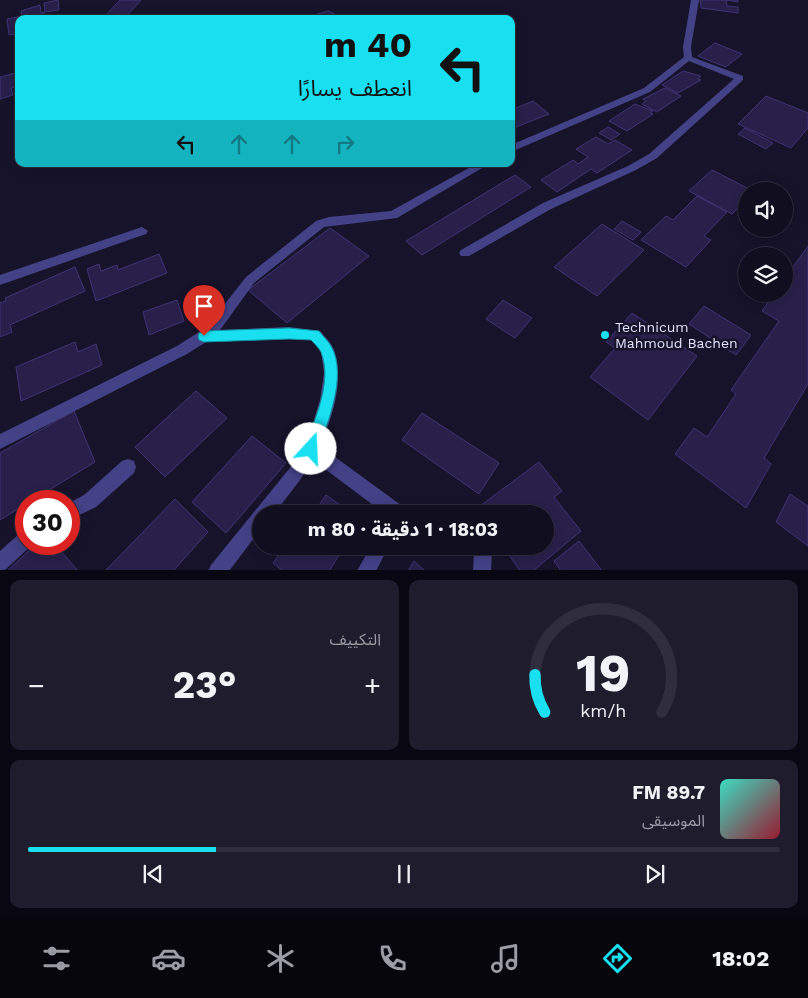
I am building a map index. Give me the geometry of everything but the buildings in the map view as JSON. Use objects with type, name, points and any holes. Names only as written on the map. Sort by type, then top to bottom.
[{"type":"street","points":[[688,58],[687,47],[695,0]]},
{"type":"street","points":[[515,147],[647,90],[688,58]]},
{"type":"street","points":[[466,253],[547,206],[632,168],[652,156],[740,78],[688,58]]},
{"type":"street","points":[[0,442],[182,350],[204,336],[218,323],[250,280],[320,224],[329,220],[393,215],[479,167]]},
{"type":"street","points":[[0,280],[142,231]]},
{"type":"street","points":[[204,336],[289,333],[315,335],[326,349],[332,374],[325,410],[311,449],[297,471],[270,505]]},
{"type":"street","points":[[311,449],[387,505]]},
{"type":"street","points":[[80,506],[90,501],[128,467]]},
{"type":"street","points":[[217,570],[252,527]]},
{"type":"street","points":[[0,563],[15,549]]},
{"type":"street","points":[[366,570],[375,555]]},
{"type":"street","points":[[482,570],[483,555]]},
{"type":"place","name":"Technicum Mahmoud Bachen","points":[[605,335]]},
{"type":"route","points":[[204,336],[289,333],[315,335],[326,349],[332,374],[325,410],[311,449]]}]
